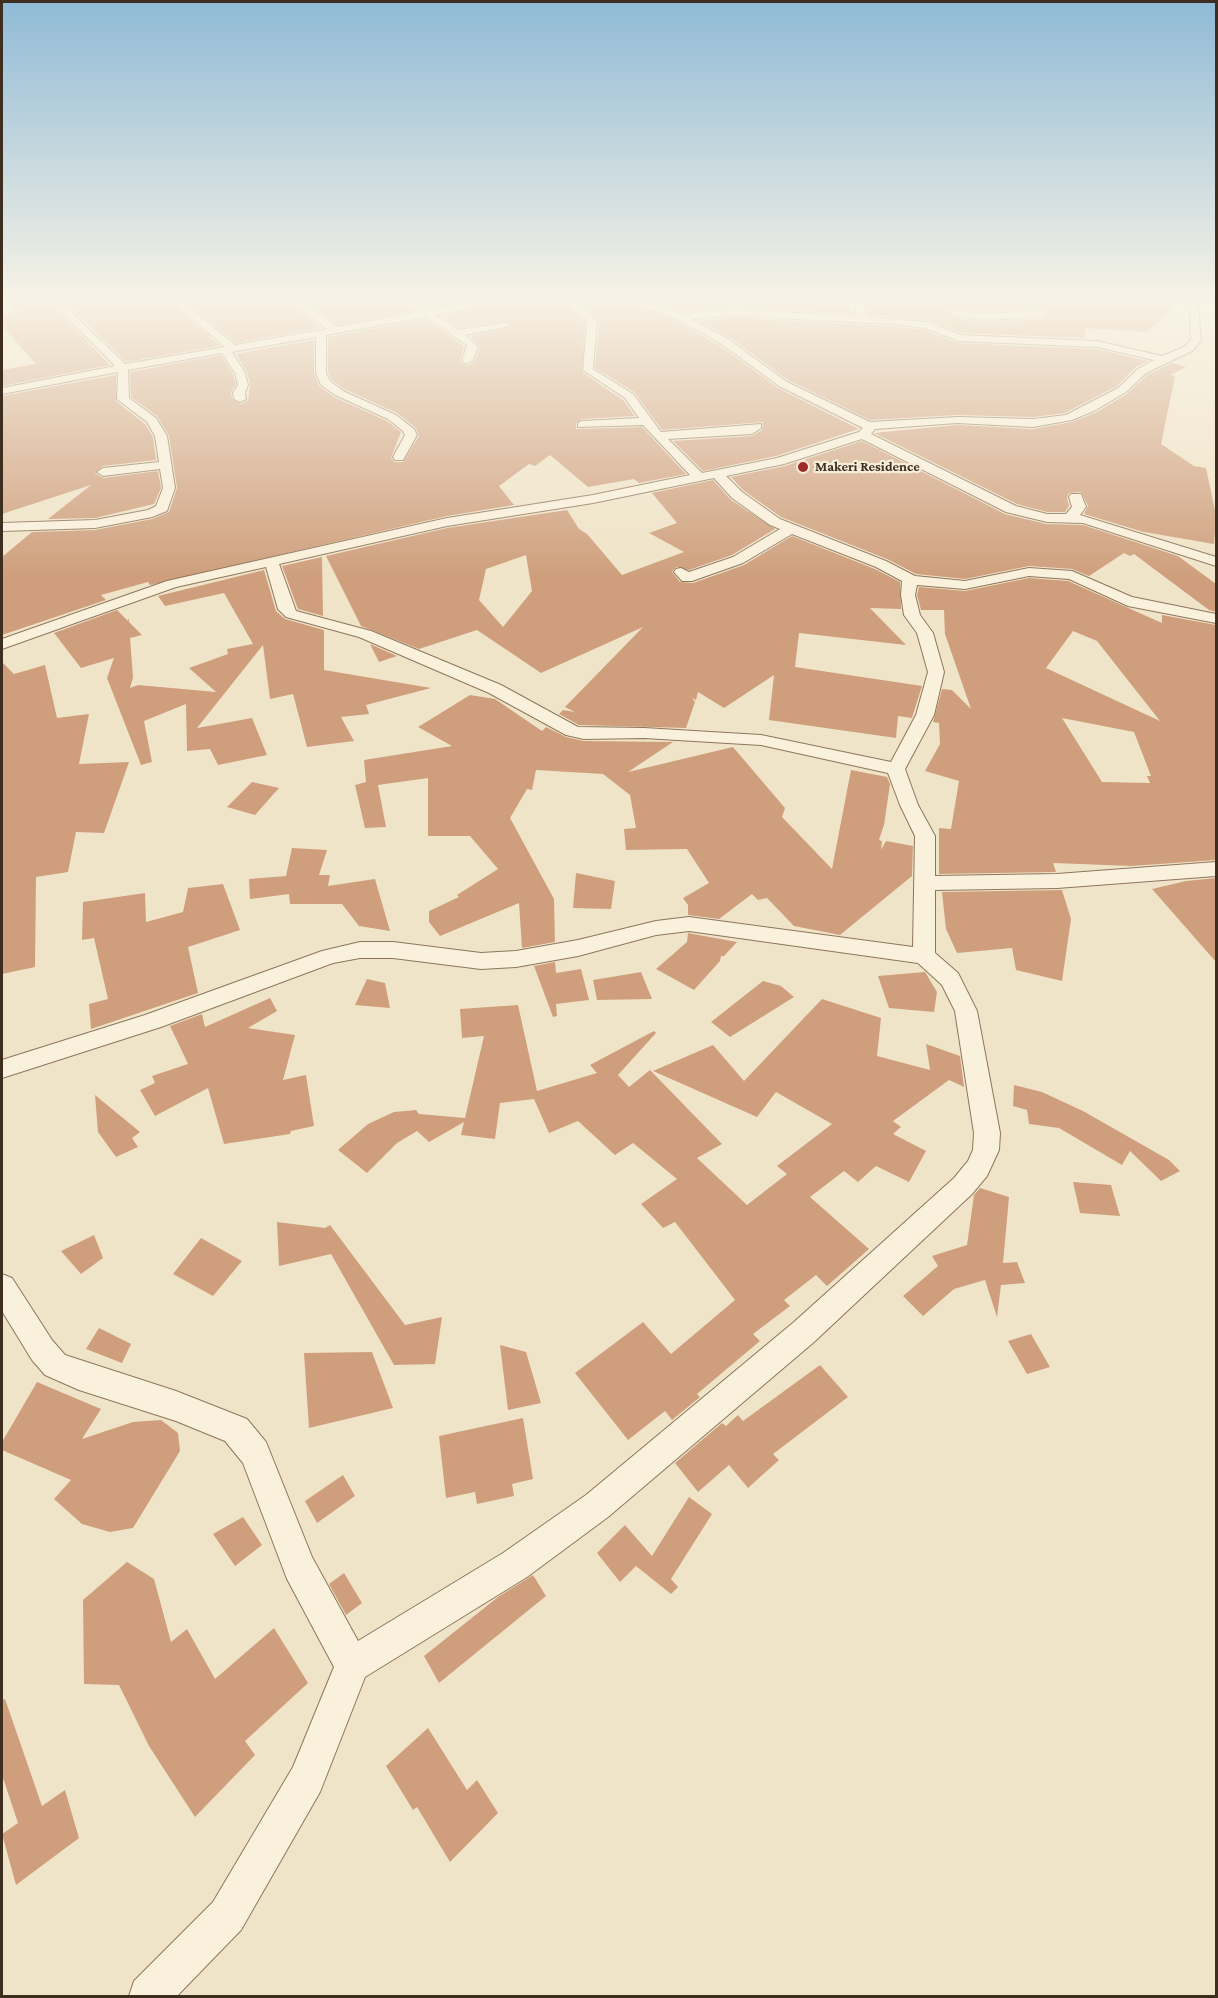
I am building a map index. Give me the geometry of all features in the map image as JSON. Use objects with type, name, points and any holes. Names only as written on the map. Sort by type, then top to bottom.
[{"type":"street","points":[[2,527],[95,524],[162,508],[169,488],[160,436],[152,420],[123,399],[123,391]]},
{"type":"street","points":[[239,391],[240,399]]},
{"type":"street","points":[[337,391],[392,417],[408,429],[411,435],[399,457]]},
{"type":"street","points":[[621,391],[628,396],[658,436],[708,476],[764,516],[790,529],[881,564],[910,579],[929,583],[965,585],[1022,572],[1072,575],[1128,601],[1216,618]]},
{"type":"street","points":[[796,391],[996,503],[1047,518],[1096,522],[1216,562]]},
{"type":"street","points":[[2,644],[154,589],[271,561],[447,522],[592,500],[801,456],[865,431],[957,420],[1033,423],[1068,418],[1109,399],[1120,391]]},
{"type":"street","points":[[582,425],[646,421]]},
{"type":"street","points":[[658,436],[752,430],[757,426]]},
{"type":"street","points":[[103,472],[165,465]]},
{"type":"street","points":[[1070,519],[1079,507],[1076,497]]},
{"type":"street","points":[[681,573],[687,578],[738,560],[790,529]]},
{"type":"street","points":[[271,561],[285,609],[291,614],[365,634],[495,690],[572,731],[584,734],[644,733],[761,740],[897,769]]},
{"type":"street","points":[[910,579],[908,595],[912,615],[925,633],[936,672],[925,716],[897,769],[909,805],[925,836],[924,956]]},
{"type":"street","points":[[925,883],[1057,880],[1216,869]]},
{"type":"street","points":[[2,1069],[153,1021],[330,956],[360,950],[393,950],[481,961],[516,959],[578,948],[656,928],[689,924],[924,956],[950,979],[966,1011],[987,1133],[986,1150],[978,1168],[963,1186],[804,1332],[597,1506],[515,1565],[352,1665],[307,1779],[227,1916],[149,1996]]},
{"type":"street","points":[[2,1287],[42,1350],[55,1365],[79,1376],[176,1406],[236,1430],[255,1453],[299,1567],[352,1665]]},
{"type":"building","points":[[28,391],[116,391],[116,401],[145,424],[153,437],[156,460],[103,466],[95,473],[103,478],[158,471],[161,488],[154,504],[95,518],[48,519],[91,485],[2,514],[2,396]]},
{"type":"building","points":[[131,391],[232,391],[232,399],[241,404],[248,400],[249,391],[326,391],[387,421],[401,432],[391,458],[395,462],[403,462],[419,436],[416,428],[397,413],[349,391],[610,391],[623,400],[635,416],[582,419],[576,423],[576,429],[642,427],[686,474],[639,483],[634,479],[588,487],[550,455],[535,466],[529,464],[499,486],[514,505],[447,516],[150,585],[148,582],[101,595],[106,600],[2,635],[2,557],[32,532],[95,530],[152,519],[169,512],[177,488],[169,436],[157,416],[131,397]]},
{"type":"building","points":[[784,391],[859,429],[776,456],[703,471],[673,441],[752,436],[762,430],[763,422],[662,430],[634,392]]},
{"type":"building","points":[[811,391],[1107,391],[1065,413],[1033,417],[957,415],[870,420]]},
{"type":"building","points":[[1130,391],[1172,391],[1161,444],[1194,466],[1206,468],[1216,515],[1214,544],[1144,532],[1147,533],[1084,514],[1088,506],[1081,492],[1069,493],[1067,498],[1069,506],[1065,512],[1047,512],[1017,504],[874,433],[957,425],[1033,429],[1072,422],[1095,413]]},
{"type":"building","points":[[862,441],[1005,514],[1046,524],[1083,525],[1178,556],[1216,584],[1216,612],[1209,610],[1134,554],[1130,556],[1124,553],[1089,576],[1072,569],[1029,566],[965,579],[916,574],[887,559],[781,517],[743,490],[731,477],[785,466]]},
{"type":"building","points":[[713,480],[731,500],[775,529],[732,555],[689,570],[676,567],[672,572],[680,582],[693,583],[744,565],[792,536],[875,569],[900,582],[901,609],[870,608],[906,645],[799,633],[795,667],[922,686],[912,718],[898,716],[896,738],[769,720],[774,675],[724,708],[698,692],[696,700],[692,698],[695,702],[686,728],[579,725],[559,714],[563,710],[575,712],[565,707],[643,627],[541,673],[477,630],[419,649],[361,626],[326,556],[447,528],[567,510],[579,529],[587,534],[622,575],[684,552],[649,533],[677,523],[652,493]],"holes":[[[526,555],[532,591],[503,627],[479,600],[486,569]]]},
{"type":"building","points":[[322,557],[323,616],[298,609],[282,566]]},
{"type":"building","points":[[264,570],[276,611],[285,619],[324,630],[324,670],[431,688],[366,705],[369,714],[341,717],[354,741],[307,747],[293,694],[270,699],[263,645],[197,728],[252,718],[267,755],[218,765],[210,749],[187,751],[186,704],[144,721],[152,762],[141,765],[107,678],[114,658],[81,668],[54,633],[117,610],[128,621],[129,618],[129,622],[142,635],[130,638],[133,677],[130,688],[138,685],[216,692],[189,668],[228,654],[227,649],[253,644],[224,593],[165,606],[158,596]]},
{"type":"building","points":[[1029,578],[1068,581],[1162,623],[1162,615],[1216,625],[1216,860],[1132,866],[1053,863],[1056,872],[939,874],[939,828],[951,829],[959,781],[925,771],[940,744],[939,723],[933,722],[942,689],[952,690],[971,709],[945,634],[944,610],[921,610],[917,595],[919,587],[965,591]],"holes":[[[1073,631],[1097,641],[1160,721],[1046,668]],[[1062,718],[1134,732],[1151,776],[1147,776],[1150,783],[1102,782]]]},
{"type":"building","points":[[370,644],[397,656],[379,662]]},
{"type":"building","points":[[2,662],[14,674],[45,665],[57,718],[89,714],[79,764],[129,762],[104,833],[76,832],[68,872],[36,877],[35,967],[2,974]]},
{"type":"building","points":[[470,695],[495,699],[542,731],[546,727],[566,737],[584,741],[673,742],[628,772],[733,747],[785,808],[782,817],[832,869],[851,770],[887,777],[890,784],[884,825],[879,840],[882,841],[881,850],[886,841],[913,846],[912,876],[840,935],[794,926],[767,898],[758,900],[752,894],[719,919],[688,915],[688,905],[683,898],[709,883],[687,849],[626,850],[624,829],[636,828],[630,795],[603,774],[536,770],[532,790],[527,789],[510,818],[554,899],[555,942],[522,948],[519,903],[440,936],[429,922],[429,911],[459,897],[457,895],[498,869],[470,836],[428,836],[428,778],[378,785],[386,827],[365,828],[355,785],[366,782],[364,760],[452,746],[418,727]]},
{"type":"building","points":[[252,782],[279,788],[255,815],[227,807]]},
{"type":"building","points":[[292,848],[327,850],[319,875],[330,875],[328,886],[375,879],[390,931],[359,926],[342,904],[290,904],[289,894],[250,899],[249,879],[286,876]]},
{"type":"building","points":[[576,873],[615,881],[611,909],[573,908]]},
{"type":"building","points":[[1216,878],[1216,962],[1152,889],[1186,881]]},
{"type":"building","points":[[223,884],[240,930],[188,947],[198,993],[91,1029],[89,1004],[108,999],[94,938],[82,940],[83,902],[145,893],[146,922],[183,912],[188,888]]},
{"type":"building","points":[[1062,890],[1071,919],[1062,981],[1016,970],[1012,948],[957,953],[946,929],[942,892]]},
{"type":"building","points":[[688,933],[737,942],[724,956],[721,956],[720,961],[694,990],[656,969],[687,942]]},
{"type":"building","points":[[555,962],[556,973],[581,969],[589,1000],[556,1004],[557,1016],[553,1017],[534,966]]},
{"type":"building","points":[[641,972],[652,999],[597,1000],[593,980]]},
{"type":"building","points":[[925,972],[937,992],[934,1012],[889,1008],[878,976]]},
{"type":"building","points":[[367,979],[385,983],[390,1008],[355,1005]]},
{"type":"building","points":[[763,981],[781,986],[794,997],[730,1037],[711,1022]]},
{"type":"building","points":[[270,998],[277,1011],[248,1028],[295,1035],[283,1080],[306,1075],[314,1126],[291,1131],[290,1134],[224,1144],[208,1088],[155,1116],[140,1090],[155,1083],[152,1076],[188,1064],[170,1026],[202,1014],[205,1027]]},
{"type":"building","points":[[822,999],[881,1018],[877,1056],[930,1070],[926,1044],[960,1056],[964,1087],[949,1080],[893,1121],[901,1127],[893,1134],[926,1151],[909,1182],[876,1166],[858,1182],[844,1171],[810,1197],[869,1249],[827,1286],[816,1275],[784,1300],[790,1306],[753,1334],[760,1341],[697,1394],[700,1397],[672,1420],[665,1411],[628,1440],[575,1373],[643,1322],[671,1354],[735,1300],[675,1222],[663,1228],[641,1204],[677,1179],[633,1143],[615,1155],[578,1121],[549,1133],[534,1099],[500,1103],[495,1139],[461,1135],[464,1122],[429,1142],[417,1131],[397,1143],[367,1173],[338,1150],[368,1124],[394,1112],[416,1110],[419,1114],[465,1118],[484,1036],[462,1038],[460,1009],[518,1005],[537,1091],[597,1073],[590,1065],[654,1031],[656,1033],[618,1075],[629,1087],[650,1070],[722,1144],[697,1158],[747,1205],[787,1174],[777,1166],[832,1124],[776,1092],[757,1117],[653,1071],[713,1045],[744,1081]]},
{"type":"building","points":[[1014,1085],[1042,1092],[1083,1111],[1169,1160],[1180,1171],[1161,1181],[1130,1151],[1122,1165],[1059,1128],[1029,1124],[1027,1110],[1013,1106]]},
{"type":"building","points":[[95,1095],[140,1132],[132,1138],[138,1147],[116,1157],[98,1132]]},
{"type":"building","points":[[1073,1182],[1111,1185],[1120,1216],[1080,1213]]},
{"type":"building","points":[[980,1188],[1009,1197],[1003,1263],[1017,1262],[1025,1283],[1001,1285],[997,1317],[985,1280],[954,1289],[923,1316],[903,1296],[938,1266],[932,1256],[967,1245],[974,1195]]},
{"type":"building","points":[[277,1222],[325,1228],[330,1225],[405,1325],[442,1317],[435,1364],[394,1365],[331,1254],[279,1266]]},
{"type":"building","points":[[94,1235],[103,1258],[81,1274],[61,1251]]},
{"type":"building","points":[[201,1238],[242,1261],[213,1296],[173,1274]]},
{"type":"building","points":[[99,1328],[131,1344],[122,1363],[86,1349]]},
{"type":"building","points":[[1031,1334],[1050,1367],[1027,1374],[1008,1341]]},
{"type":"building","points":[[500,1345],[526,1352],[541,1403],[508,1410]]},
{"type":"building","points":[[372,1352],[393,1408],[309,1428],[304,1353]]},
{"type":"building","points":[[820,1365],[848,1397],[773,1454],[779,1460],[748,1488],[729,1465],[698,1492],[675,1463],[722,1423],[726,1426],[738,1415],[743,1421]]},
{"type":"building","points":[[37,1382],[101,1409],[82,1439],[133,1422],[161,1420],[178,1433],[180,1451],[133,1528],[110,1532],[82,1524],[54,1499],[71,1480],[2,1450],[2,1442]]},
{"type":"building","points":[[523,1418],[533,1479],[512,1484],[514,1496],[477,1504],[475,1492],[446,1498],[439,1436]]},
{"type":"building","points":[[343,1475],[355,1496],[317,1523],[305,1501]]},
{"type":"building","points":[[689,1497],[712,1514],[671,1579],[678,1587],[671,1594],[636,1566],[620,1582],[597,1553],[625,1525],[652,1556]]},
{"type":"building","points":[[243,1517],[262,1545],[235,1566],[213,1534]]},
{"type":"building","points":[[127,1562],[154,1579],[171,1642],[187,1629],[215,1679],[274,1628],[308,1683],[245,1741],[255,1755],[195,1817],[149,1746],[119,1685],[84,1684],[83,1600]]},
{"type":"building","points":[[344,1573],[362,1603],[346,1615],[329,1584]]},
{"type":"building","points":[[533,1575],[546,1596],[439,1683],[424,1656],[498,1597]]},
{"type":"building","points":[[5,1699],[42,1806],[65,1790],[79,1838],[16,1885],[2,1834],[18,1823],[2,1775],[2,1700]]},
{"type":"building","points":[[428,1728],[467,1790],[477,1780],[498,1813],[450,1862],[417,1807],[413,1810],[386,1766]]},
{"type":"place","name":"Makeri Residence","points":[[803,467]]}]
